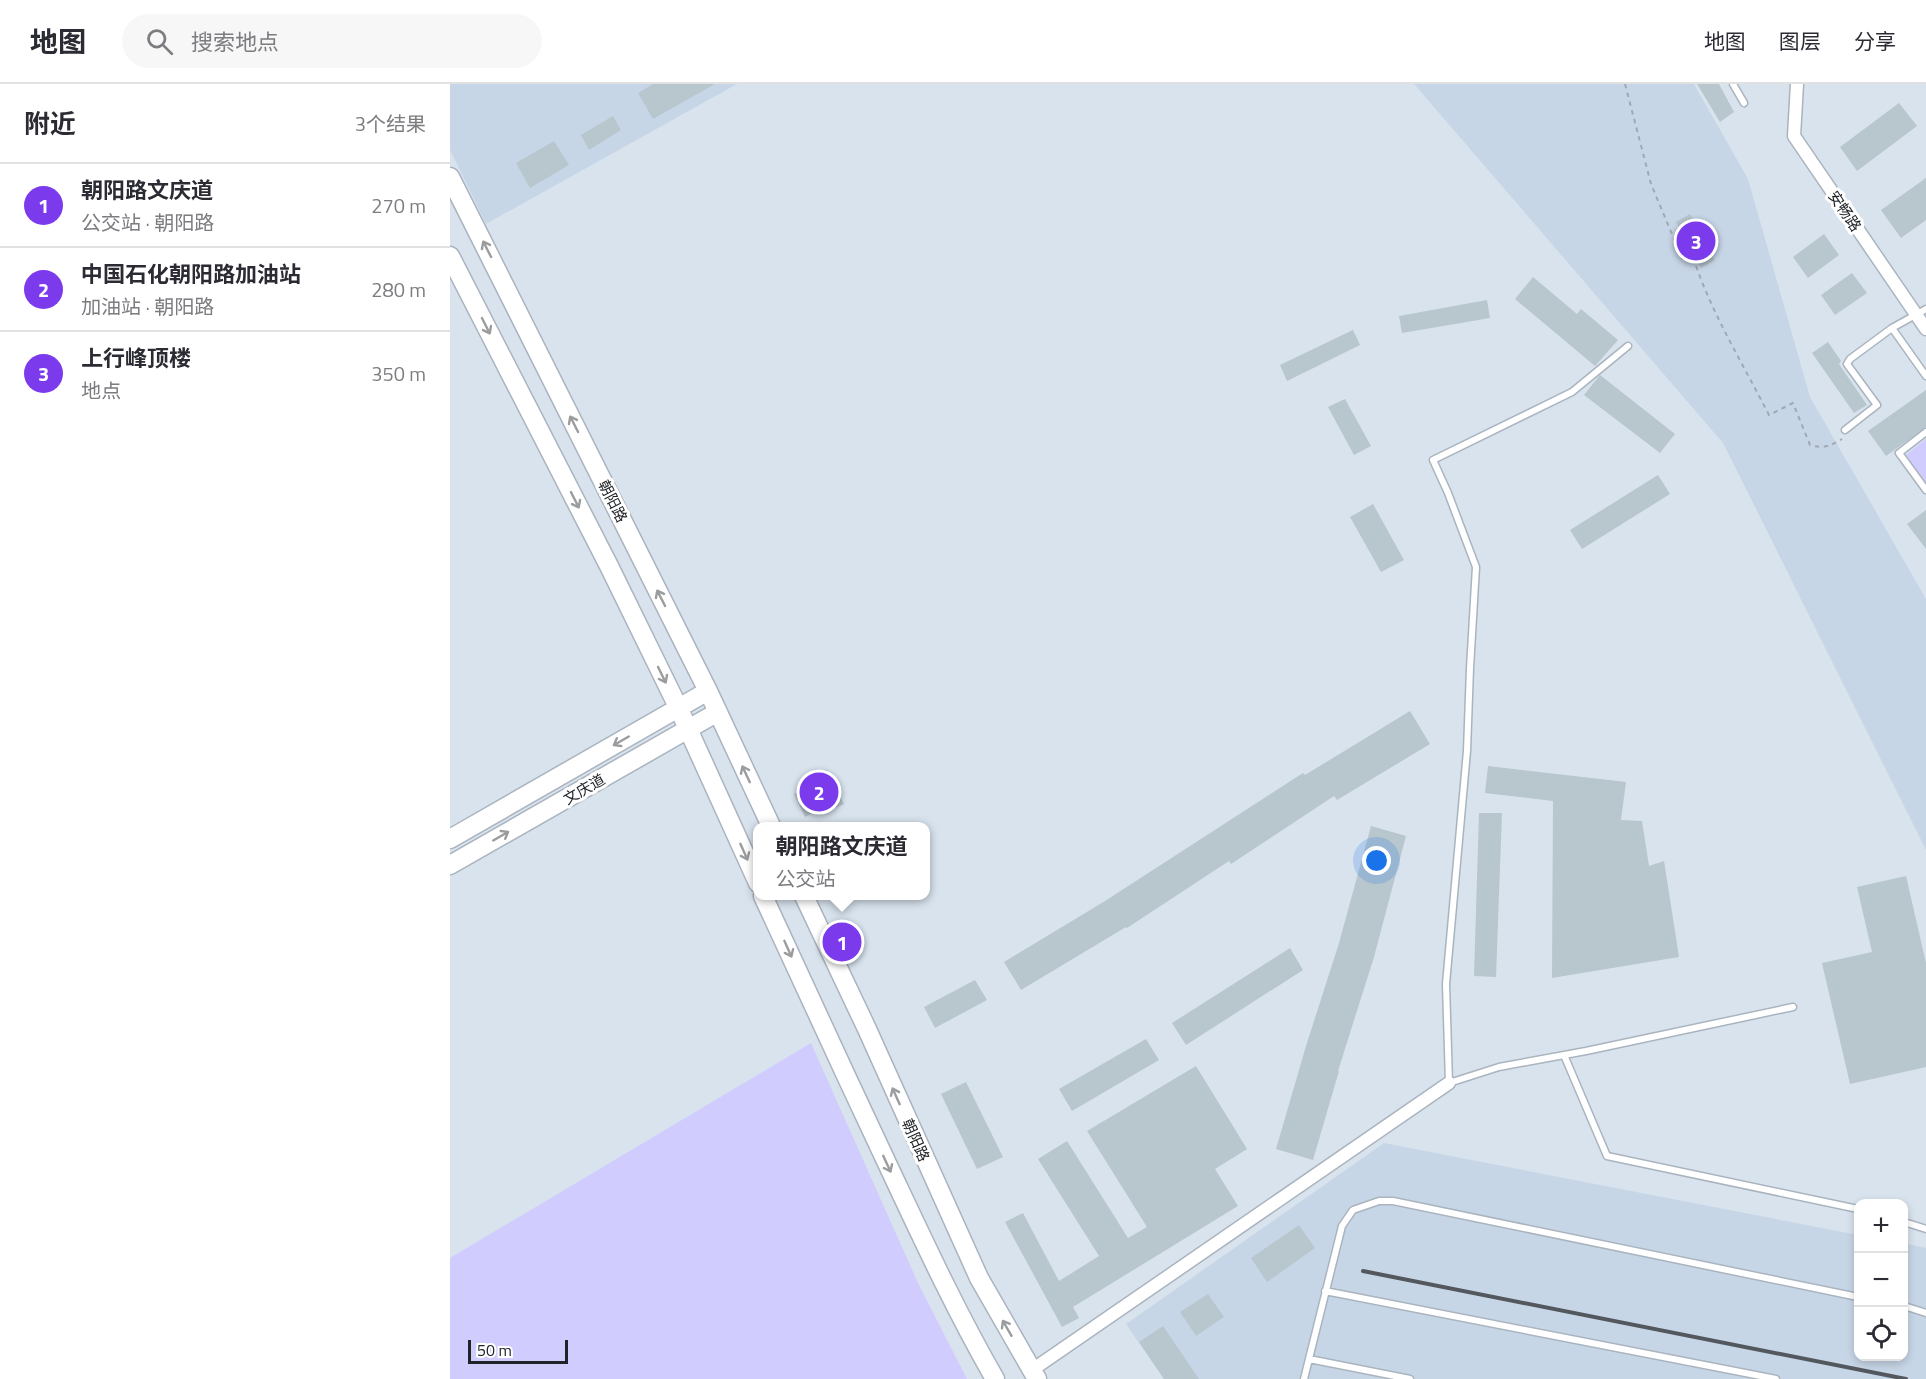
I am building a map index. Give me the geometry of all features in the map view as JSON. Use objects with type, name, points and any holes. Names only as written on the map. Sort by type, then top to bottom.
[{"type":"main road","name":"朝阳路","points":[[450,177],[708,691],[769,822]]},
{"type":"main road","points":[[450,256],[609,566],[679,709],[753,873]]},
{"type":"main road","name":"文庆道","points":[[450,839],[708,691]]},
{"type":"main road","name":"文庆道","points":[[450,865],[718,712]]},
{"type":"main road","points":[[766,900],[837,1058],[954,1304],[995,1379]]},
{"type":"main road","name":"朝阳路","points":[[806,900],[867,1029],[975,1269],[1034,1375]]},
{"type":"street","name":"安畅路","points":[[1797,84],[1794,136],[1921,311],[1926,329]]},
{"type":"street","points":[[1034,1375],[1449,1083]]},
{"type":"lane","points":[[1733,84],[1744,103]]},
{"type":"lane","points":[[1845,430],[1877,405],[1847,364],[1850,359],[1892,328],[1921,311]]},
{"type":"lane","points":[[1892,328],[1926,376]]},
{"type":"lane","points":[[1628,346],[1572,392],[1433,460],[1476,567],[1467,751],[1446,984],[1449,1083],[1499,1067],[1793,1007]]},
{"type":"lane","points":[[1926,432],[1899,453],[1926,490]]},
{"type":"lane","points":[[1564,1055],[1606,1156],[1854,1208]]},
{"type":"lane","points":[[1304,1379],[1342,1226],[1353,1210],[1379,1201],[1393,1201],[1854,1296]]},
{"type":"lane","points":[[1908,1223],[1926,1229]]},
{"type":"lane","points":[[1325,1291],[1776,1379]]},
{"type":"lane","points":[[1907,1307],[1926,1313]]},
{"type":"lane","points":[[1309,1359],[1410,1379]]},
{"type":"path","points":[[1625,84],[1651,184],[1668,226],[1682,258],[1692,254],[1698,274],[1718,317],[1769,415],[1793,403],[1810,445],[1820,448],[1827,447],[1841,439],[1845,430]]},
{"type":"shaded area","points":[[450,84],[737,84],[486,224],[450,150]]},
{"type":"shaded area","points":[[1414,84],[1694,84],[1748,179],[1810,397],[1926,599],[1926,850],[1723,443]]},
{"type":"shaded area","points":[[1926,439],[1926,485],[1906,455]]},
{"type":"shaded area","points":[[811,1043],[918,1283],[967,1379],[450,1379],[450,1258]]},
{"type":"shaded area","points":[[1384,1143],[1854,1234],[1854,1361],[1908,1361],[1908,1244],[1926,1248],[1926,1379],[1164,1379],[1126,1324]]},
{"type":"building","points":[[653,84],[715,84],[653,119],[638,93]]},
{"type":"building","points":[[1697,84],[1719,84],[1734,112],[1720,122]]},
{"type":"building","points":[[1899,103],[1917,126],[1857,171],[1840,147]]},
{"type":"building","points":[[613,116],[621,130],[589,150],[581,135]]},
{"type":"building","points":[[554,141],[569,165],[530,188],[516,163]]},
{"type":"building","points":[[1926,178],[1926,220],[1901,238],[1881,210]]},
{"type":"building","points":[[1690,214],[1715,260],[1701,268],[1676,222]]},
{"type":"building","points":[[1824,234],[1839,255],[1808,278],[1793,257]]},
{"type":"building","points":[[1852,273],[1867,293],[1835,315],[1821,295]]},
{"type":"building","points":[[1533,277],[1577,314],[1581,309],[1618,340],[1595,366],[1515,299]]},
{"type":"building","points":[[1487,300],[1490,318],[1402,333],[1399,316]]},
{"type":"building","points":[[1353,330],[1360,345],[1287,381],[1280,365]]},
{"type":"building","points":[[1828,342],[1841,361],[1839,364],[1867,405],[1854,413],[1812,353]]},
{"type":"building","points":[[1600,375],[1675,434],[1660,453],[1584,395]]},
{"type":"building","points":[[1926,390],[1926,427],[1886,456],[1868,431]]},
{"type":"building","points":[[1345,399],[1371,446],[1354,455],[1328,407]]},
{"type":"building","points":[[1658,475],[1670,494],[1582,549],[1570,530]]},
{"type":"building","points":[[1373,504],[1404,560],[1381,572],[1350,517]]},
{"type":"building","points":[[1926,510],[1926,549],[1907,524]]},
{"type":"building","points":[[1410,711],[1430,744],[1337,800],[1334,796],[1231,864],[1229,861],[1127,928],[1021,990],[1004,962],[1105,901],[1303,773],[1305,775]]},
{"type":"building","points":[[1488,766],[1626,782],[1621,820],[1642,821],[1649,866],[1664,861],[1679,957],[1552,978],[1553,801],[1485,793]]},
{"type":"building","points":[[827,770],[844,804],[835,808],[832,803],[805,817],[794,794],[819,781],[816,775]]},
{"type":"building","points":[[1479,813],[1502,813],[1496,977],[1474,976]]},
{"type":"building","points":[[1371,826],[1406,836],[1374,957],[1313,1160],[1276,1149],[1339,943]]},
{"type":"building","points":[[1906,876],[1926,963],[1926,1067],[1850,1084],[1822,963],[1872,952],[1857,887]]},
{"type":"building","points":[[1290,948],[1303,970],[1186,1045],[1172,1023]]},
{"type":"building","points":[[975,980],[987,1000],[935,1028],[924,1007]]},
{"type":"building","points":[[1146,1039],[1159,1060],[1072,1111],[1059,1089]]},
{"type":"building","points":[[1196,1066],[1247,1149],[1215,1169],[1238,1206],[1073,1307],[1079,1318],[1062,1327],[1005,1222],[1023,1213],[1059,1281],[1099,1256],[1038,1159],[1067,1141],[1128,1238],[1147,1227],[1087,1131]]},
{"type":"building","points":[[966,1082],[1003,1157],[977,1169],[941,1094]]},
{"type":"building","points":[[1299,1225],[1315,1248],[1267,1282],[1251,1258]]},
{"type":"building","points":[[1208,1294],[1224,1317],[1196,1336],[1180,1312]]},
{"type":"building","points":[[1163,1326],[1199,1379],[1164,1379],[1139,1342]]},
{"type":"railway","points":[[1363,1271],[1906,1379]]},
{"type":"place","name":"上行峰顶楼","points":[[1696,241]]},
{"type":"place","name":"中国石化朝阳路加油站","points":[[819,792]]},
{"type":"place","name":"朝阳路文庆道","points":[[842,942]]}]
